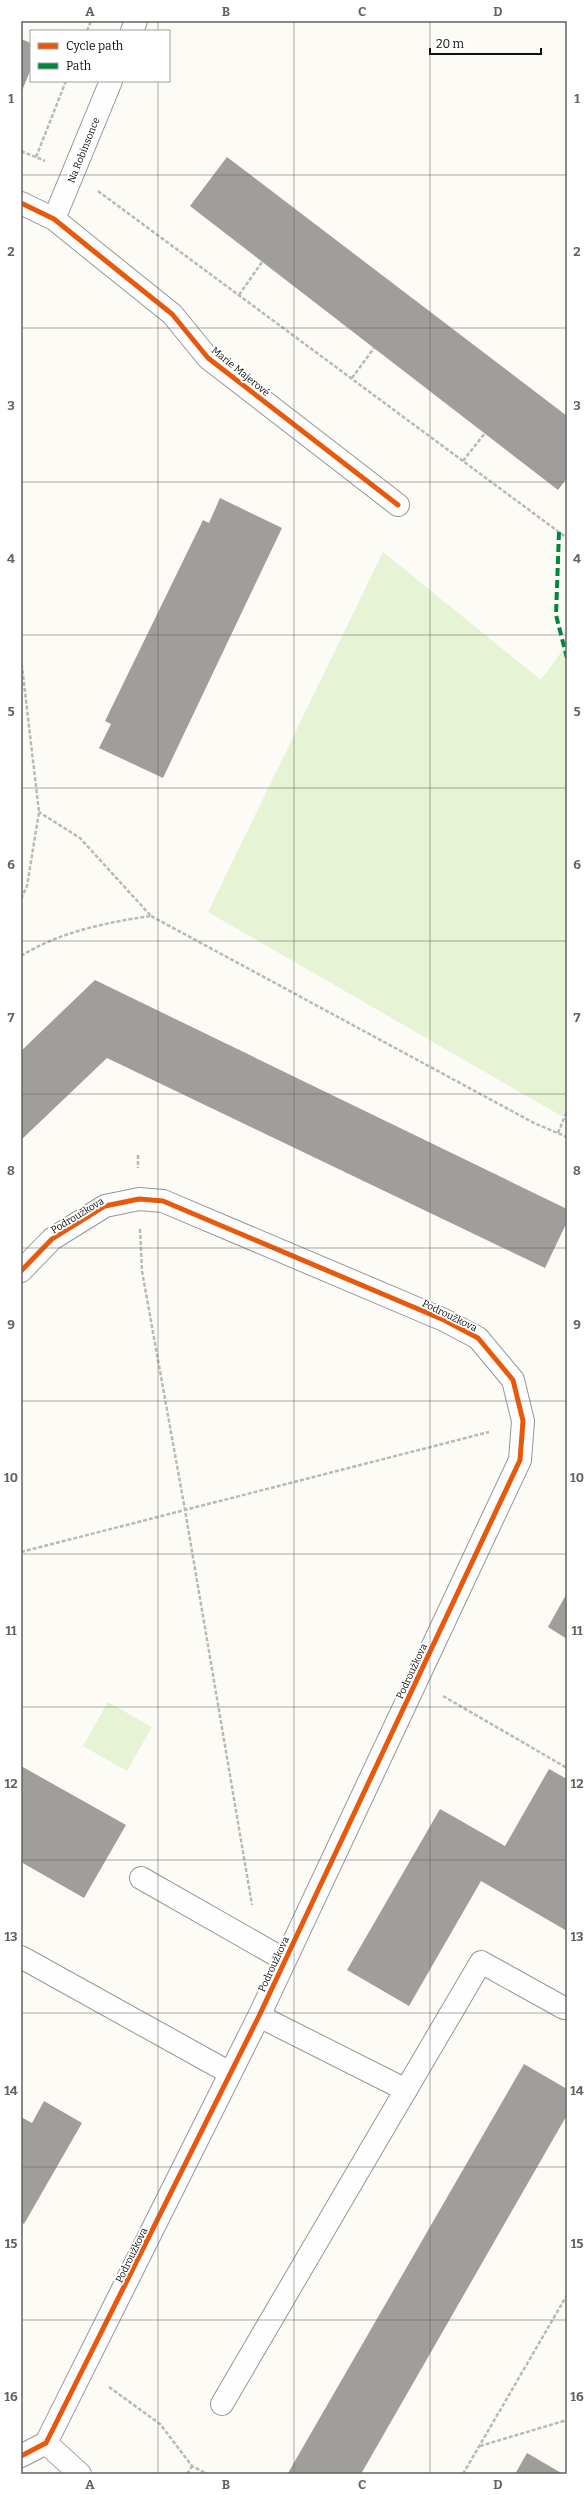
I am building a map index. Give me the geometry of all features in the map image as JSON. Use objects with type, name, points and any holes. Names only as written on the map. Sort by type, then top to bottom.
[{"type":"street","name":"Na Robinsonce","points":[[54,219],[111,82]]},
{"type":"street","name":"Marie Majerové","points":[[21,203],[54,219],[172,314],[208,358],[398,506]]},
{"type":"street","name":"Podroužkova","points":[[21,1271],[52,1239],[105,1206],[139,1199],[163,1201],[176,1205],[444,1320],[478,1338],[513,1380],[522,1421],[520,1460],[258,2016],[46,2443]]},
{"type":"street","points":[[141,1878],[285,1960]]},
{"type":"street","points":[[21,1957],[230,2074]]},
{"type":"street","points":[[222,2404],[481,1962],[564,2008]]},
{"type":"street","points":[[258,2016],[406,2090]]},
{"type":"street","points":[[21,2456],[46,2443],[80,2474]]},
{"type":"path","points":[[36,158],[66,82]]},
{"type":"path","points":[[21,151],[74,173],[567,538]]},
{"type":"path","points":[[239,295],[262,262]]},
{"type":"path","points":[[352,379],[374,348]]},
{"type":"path","points":[[463,461],[484,433]]},
{"type":"path","points":[[21,658],[39,812],[27,886],[21,899]]},
{"type":"path","points":[[39,812],[80,838],[151,916],[534,1123],[567,1137]]},
{"type":"path","points":[[21,956],[34,947],[107,922],[151,916]]},
{"type":"path","points":[[558,1132],[567,1112]]},
{"type":"path","points":[[139,1199],[142,1271],[185,1510],[253,1911]]},
{"type":"path","points":[[21,1552],[489,1432]]},
{"type":"path","points":[[416,1681],[567,1768]]},
{"type":"path","points":[[463,2474],[567,2295]]},
{"type":"path","points":[[82,2372],[120,2394],[160,2424],[192,2466],[207,2474]]},
{"type":"path","points":[[480,2446],[567,2420]]},
{"type":"path","points":[[187,2474],[192,2466]]},
{"type":"green space","points":[[383,552],[541,680],[567,644],[567,1108],[563,1117],[208,912]]},
{"type":"green space","points":[[108,1702],[152,1727],[127,1771],[83,1746]]},
{"type":"building","points":[[21,39],[30,43],[30,71],[21,93]]},
{"type":"building","points":[[227,157],[567,416],[567,478],[558,490],[190,206]]},
{"type":"building","points":[[220,498],[282,528],[163,778],[99,748],[111,724],[105,721],[203,520],[209,523]]},
{"type":"building","points":[[95,980],[567,1209],[567,1222],[545,1268],[107,1058],[21,1140],[21,1051]]},
{"type":"building","points":[[567,1593],[567,1639],[548,1627]]},
{"type":"building","points":[[21,1766],[126,1825],[84,1898],[21,1862]]},
{"type":"building","points":[[549,1769],[567,1779],[567,1931],[481,1881],[409,2006],[347,1970],[440,1809],[505,1846]]},
{"type":"building","points":[[524,2064],[567,2089],[567,2115],[361,2474],[288,2473]]},
{"type":"building","points":[[44,2101],[82,2123],[24,2224],[21,2222],[21,2117],[32,2123]]},
{"type":"building","points":[[527,2453],[563,2474],[515,2474]]},
{"type":"marked path","points":[[559,532],[556,615],[567,658]]},
{"type":"cycle path","points":[[21,203],[54,219],[172,314],[208,358],[398,505]]},
{"type":"cycle path","points":[[21,1271],[52,1239],[105,1206],[139,1199],[163,1201],[444,1320],[478,1338],[513,1380],[523,1421],[520,1460],[259,2016],[46,2443],[21,2456]]}]
